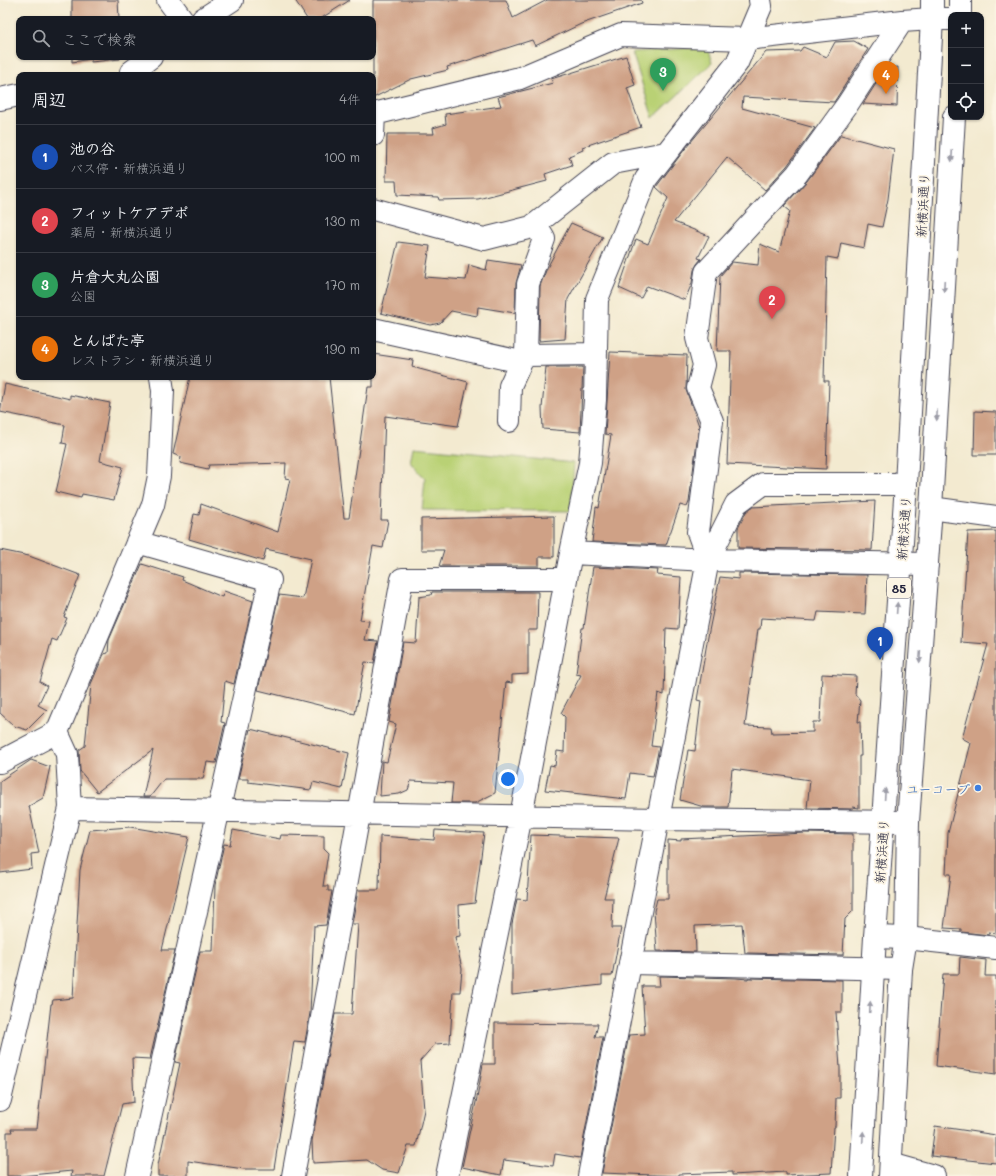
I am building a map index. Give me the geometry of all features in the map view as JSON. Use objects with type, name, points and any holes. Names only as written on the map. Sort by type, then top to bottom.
[{"type":"street","points":[[168,0],[180,16]]},
{"type":"street","points":[[208,16],[232,0]]},
{"type":"street","points":[[448,1176],[521,816],[571,553],[590,463],[595,400],[597,299],[646,179],[736,63],[761,6],[760,0]]},
{"type":"street","points":[[960,0],[960,12]]},
{"type":"street","points":[[376,114],[520,78],[621,34],[746,39],[902,21],[938,13]]},
{"type":"street","name":"新横浜通り","points":[[861,1176],[874,937],[938,13]]},
{"type":"street","points":[[708,560],[698,532],[712,421],[698,388],[704,365],[697,338],[706,272],[797,174],[847,105],[902,21]]},
{"type":"street","points":[[129,72],[147,60]]},
{"type":"street","points":[[0,100],[16,96]]},
{"type":"street","name":"新横浜通り","points":[[891,1170],[901,969],[906,938],[908,822],[931,508],[954,120]]},
{"type":"street","points":[[376,210],[484,239],[532,227],[613,163],[666,153]]},
{"type":"street","points":[[510,421],[510,386],[523,358],[528,284],[544,239],[535,224]]},
{"type":"street","points":[[376,330],[523,358],[596,354]]},
{"type":"street","points":[[0,762],[57,732],[152,505],[159,476],[163,391],[161,380]]},
{"type":"street","points":[[588,1176],[708,560],[736,504],[763,484],[906,484]]},
{"type":"street","points":[[931,508],[996,517]]},
{"type":"street","points":[[137,542],[270,580],[137,1176]]},
{"type":"street","points":[[571,553],[708,560],[927,564]]},
{"type":"street","points":[[293,1176],[402,579],[566,579]]},
{"type":"street","points":[[0,1100],[70,808],[66,754],[57,732]]},
{"type":"street","points":[[70,808],[908,822]]},
{"type":"street","points":[[874,937],[906,938],[996,948]]},
{"type":"street","points":[[630,963],[901,969]]},
{"type":"street","points":[[891,1170],[934,1176]]},
{"type":"green space","points":[[707,47],[712,63],[653,118],[632,52]]},
{"type":"green space","points":[[414,447],[574,463],[571,511],[422,510],[425,479],[411,462]]},
{"type":"building","points":[[72,0],[118,0],[119,16],[72,16]]},
{"type":"building","points":[[295,0],[350,0],[325,16],[305,16]]},
{"type":"building","points":[[373,0],[506,0],[513,18],[547,0],[641,0],[642,3],[581,24],[535,46],[532,40],[447,67],[448,70],[411,79],[376,96],[376,72],[373,72],[373,60],[376,60],[376,16],[373,16]]},
{"type":"building","points":[[854,41],[868,49],[834,102],[743,97],[742,108],[815,128],[787,166],[765,190],[727,157],[674,222],[709,236],[698,258],[701,259],[694,270],[692,283],[685,300],[647,286],[641,298],[619,288],[636,239],[648,244],[668,198],[656,187],[685,149],[766,52],[800,51],[803,47],[827,57],[835,42]]},
{"type":"building","points":[[626,56],[635,85],[627,88],[641,127],[582,147],[583,150],[569,156],[572,165],[545,174],[547,181],[478,199],[439,200],[438,197],[397,195],[396,181],[386,181],[387,134],[434,134],[433,128],[446,124],[445,114],[501,106],[498,97],[553,83],[551,79]]},
{"type":"building","points":[[72,60],[85,60],[72,62]]},
{"type":"building","points":[[91,60],[110,60],[91,62]]},
{"type":"building","points":[[898,67],[897,106],[863,104],[886,68]]},
{"type":"building","points":[[841,135],[894,149],[888,199],[882,227],[868,224],[864,248],[841,243],[838,259],[827,257],[824,381],[829,381],[826,469],[727,464],[731,351],[717,351],[720,276],[732,262],[758,265],[760,244],[779,252],[790,211],[784,206],[807,181]]},
{"type":"building","points":[[571,223],[603,237],[568,299],[565,339],[539,341],[540,286],[547,268]]},
{"type":"building","points":[[398,242],[430,246],[425,277],[466,280],[469,265],[486,270],[488,260],[521,265],[516,283],[515,313],[478,307],[477,316],[451,311],[440,323],[430,325],[381,313]]},
{"type":"building","points":[[610,352],[687,355],[686,390],[699,426],[689,502],[687,507],[680,505],[666,545],[592,542],[596,507],[599,508],[611,435],[605,434]]},
{"type":"building","points":[[376,354],[413,360],[412,367],[468,382],[458,426],[385,416],[381,520],[388,520],[383,548],[373,546],[360,620],[369,621],[365,640],[378,641],[374,663],[365,662],[355,714],[258,690],[279,595],[303,598],[311,559],[266,549],[263,561],[189,539],[194,514],[199,515],[201,504],[278,532],[290,479],[285,478],[286,463],[209,465],[208,469],[180,463],[181,457],[173,454],[189,380],[329,380],[344,518],[349,518],[368,387],[373,387],[373,380],[376,380]]},
{"type":"building","points":[[546,367],[583,367],[580,432],[543,429],[542,408]]},
{"type":"building","points":[[5,384],[70,399],[70,395],[110,403],[100,461],[123,467],[114,500],[82,494],[81,498],[56,492],[67,444],[62,443],[65,425],[0,412]]},
{"type":"building","points":[[975,411],[996,412],[996,455],[974,455]]},
{"type":"building","points":[[875,501],[872,550],[738,548],[738,528],[746,512],[752,507]]},
{"type":"building","points":[[554,516],[554,557],[539,557],[539,566],[439,566],[444,550],[421,550],[421,519]]},
{"type":"building","points":[[996,531],[996,933],[989,932],[989,935],[961,932],[961,929],[944,928],[951,874],[946,874],[948,833],[971,743],[962,738],[988,644],[961,642],[968,532]]},
{"type":"building","points":[[0,550],[29,556],[80,575],[64,617],[67,618],[57,641],[52,639],[40,682],[47,686],[38,705],[47,710],[27,730],[14,726],[0,713]]},
{"type":"building","points":[[142,564],[183,577],[182,580],[222,597],[224,591],[253,601],[234,684],[225,681],[221,722],[225,723],[216,763],[207,762],[203,779],[164,779],[150,797],[143,797],[153,750],[97,792],[80,771],[79,750],[85,746],[91,684],[104,654],[108,653],[109,640]]},
{"type":"building","points":[[593,567],[658,570],[657,575],[681,577],[678,629],[666,628],[664,695],[658,693],[651,746],[659,747],[653,776],[630,773],[626,799],[545,790],[550,765],[555,766],[557,751],[564,752],[565,717],[561,713],[581,675],[576,674],[582,628],[584,628]]},
{"type":"building","points":[[739,573],[867,575],[865,614],[818,612],[816,621],[761,618],[760,629],[758,629],[745,726],[771,727],[772,733],[813,732],[813,722],[820,722],[822,674],[856,676],[855,694],[860,700],[858,722],[860,722],[861,756],[859,756],[859,808],[807,808],[810,780],[732,769],[728,807],[704,807],[680,800],[688,750],[695,751],[701,701],[697,700],[720,577],[739,579]]},
{"type":"building","points":[[432,592],[538,592],[537,630],[528,630],[528,674],[512,675],[512,683],[506,682],[495,793],[475,803],[451,803],[453,783],[411,781],[408,790],[399,794],[380,796],[382,761],[387,762],[396,724],[389,722],[403,642],[416,643],[419,597],[431,595]]},
{"type":"building","points":[[250,729],[349,753],[342,789],[313,782],[311,790],[248,782],[248,779],[238,779]]},
{"type":"building","points":[[31,760],[50,767],[43,798],[29,806],[39,853],[31,854],[32,869],[0,873],[0,781]]},
{"type":"building","points":[[130,827],[189,837],[162,950],[175,950],[150,1059],[132,1058],[134,1102],[122,1104],[104,1176],[71,1176],[72,1171],[7,1176],[7,1132],[12,1132],[11,1129],[37,1129],[51,1004],[53,1000],[73,998],[80,870],[90,830]]},
{"type":"building","points":[[233,830],[280,839],[281,835],[324,836],[324,849],[328,853],[323,886],[328,886],[328,891],[332,891],[326,925],[314,926],[310,1013],[305,1042],[294,1041],[274,1169],[244,1169],[188,1161],[188,1176],[158,1176],[158,1165],[180,1063],[175,1062],[200,951],[213,951],[215,885],[224,844],[230,845]]},
{"type":"building","points":[[435,830],[484,833],[475,903],[459,905],[460,936],[455,937],[462,969],[460,992],[453,992],[450,1043],[435,1044],[420,1061],[424,1110],[416,1146],[408,1146],[399,1173],[382,1170],[367,1160],[313,1163],[312,1141],[335,1014],[352,1014],[358,924],[352,924],[358,890],[379,890],[380,836],[434,840]]},
{"type":"building","points":[[805,833],[853,834],[853,911],[845,919],[843,955],[745,953],[742,924],[695,926],[696,952],[657,951],[654,911],[657,899],[668,899],[668,840],[681,841],[681,839]]},
{"type":"building","points":[[531,835],[619,838],[604,898],[613,898],[612,928],[621,928],[612,976],[602,976],[602,985],[512,995],[512,924],[517,899],[527,900]]},
{"type":"building","points":[[960,957],[986,960],[985,976],[996,976],[996,1074],[936,1066],[943,974],[959,974]]},
{"type":"building","points":[[659,976],[842,980],[842,1012],[836,1012],[840,1068],[840,1098],[836,1098],[831,1173],[786,1175],[786,1172],[732,1175],[732,1172],[679,1174],[679,1176],[602,1173],[629,1035],[645,1034],[642,986],[660,986]]},
{"type":"building","points":[[495,1023],[598,1024],[595,1037],[603,1037],[580,1158],[555,1154],[553,1166],[504,1160],[501,1175],[462,1167],[483,1064],[495,1064]]},
{"type":"building","points":[[935,1126],[996,1135],[996,1163],[931,1156]]},
{"type":"place","name":"片倉大丸公園","points":[[663,91]]},
{"type":"place","name":"とんぱた亭","points":[[886,94]]},
{"type":"place","name":"フィットケアデポ","points":[[772,319]]},
{"type":"place","name":"池の谷","points":[[880,660]]},
{"type":"place","name":"ユーコープ","points":[[978,788]]}]
